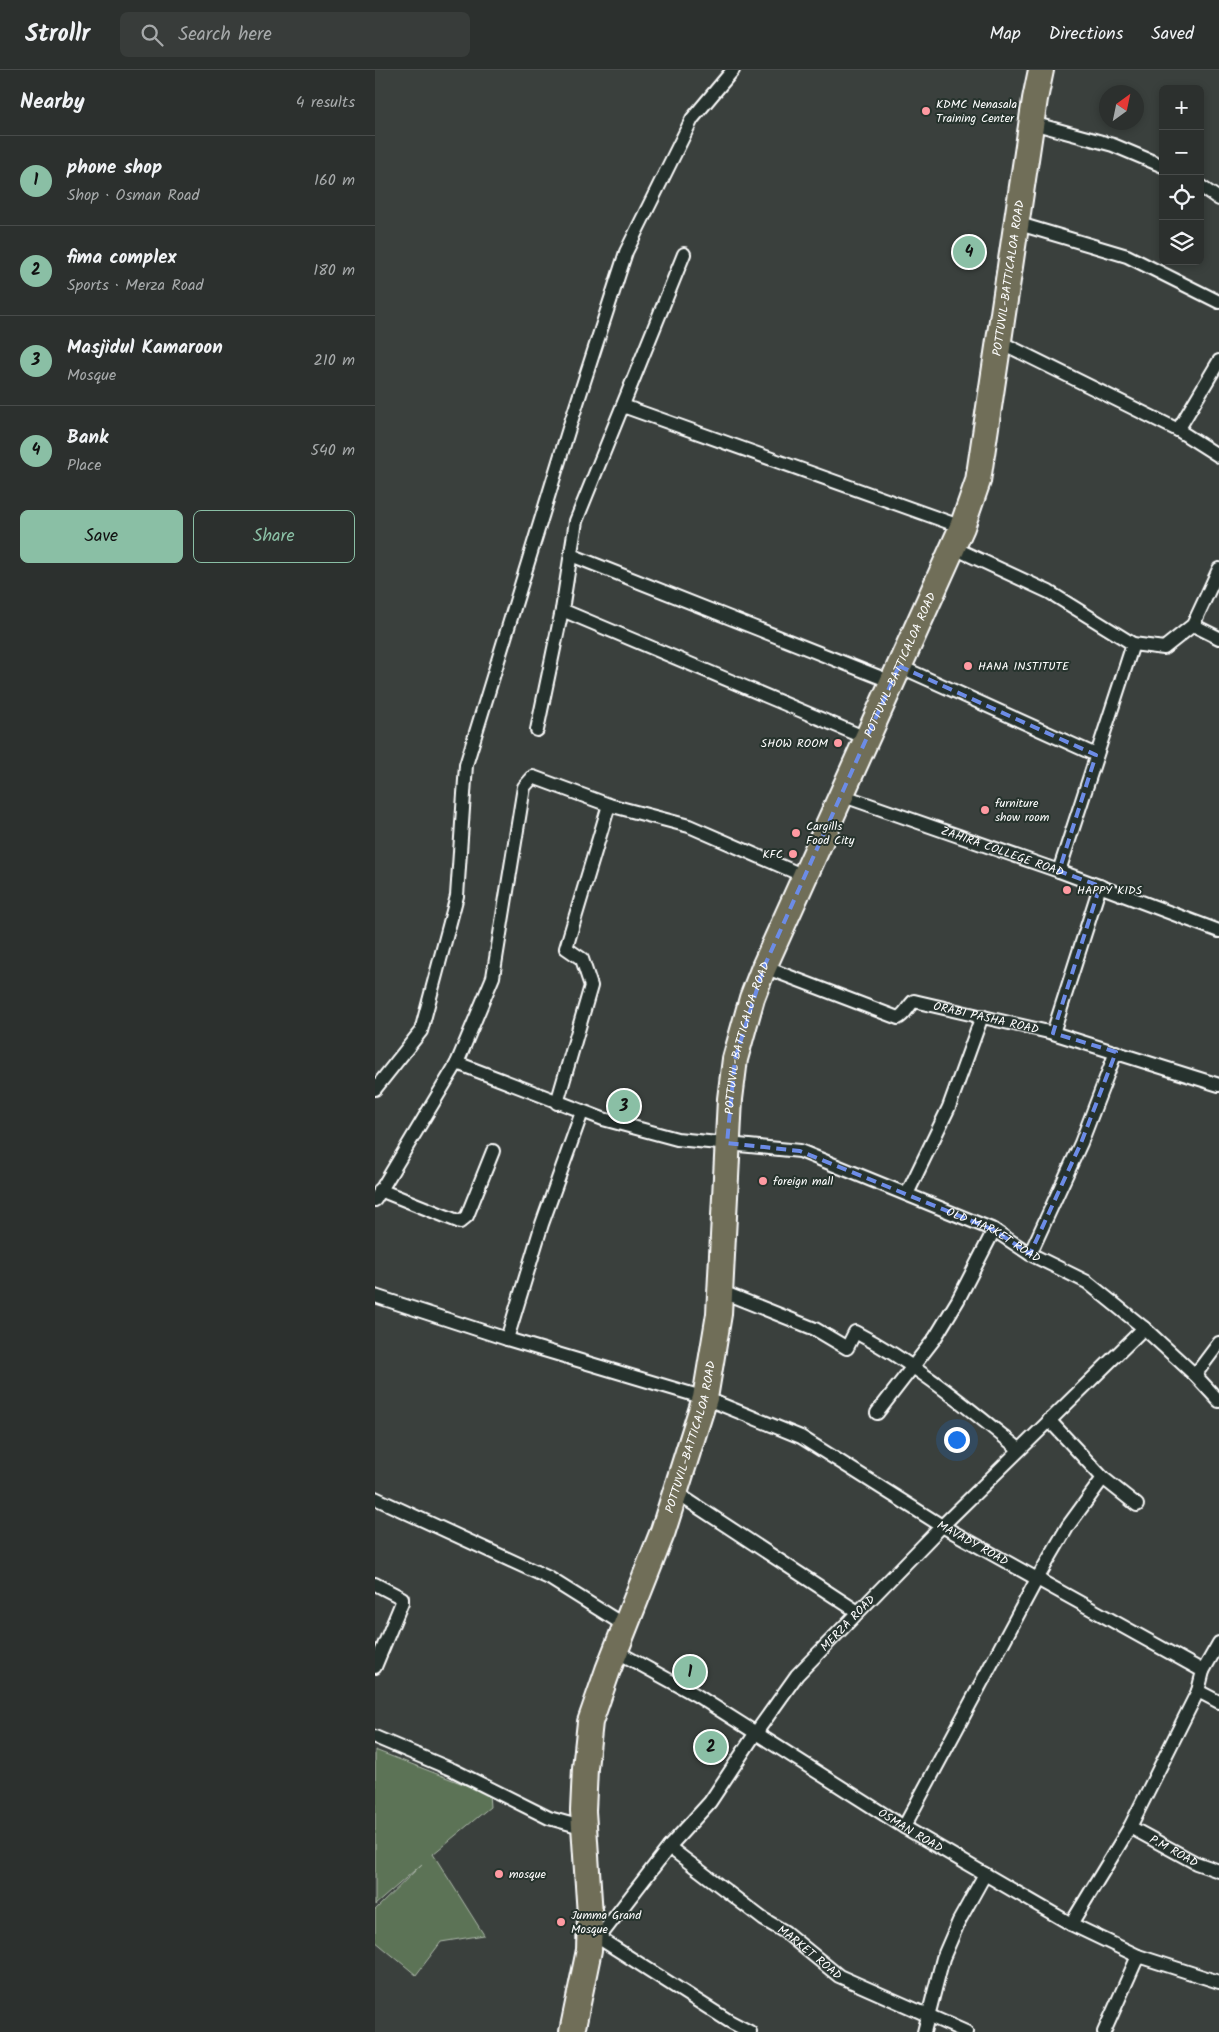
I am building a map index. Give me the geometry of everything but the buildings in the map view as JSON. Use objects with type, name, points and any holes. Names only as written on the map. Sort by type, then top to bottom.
[{"type":"highway","name":"POTTUVIL-BATTICALOA ROAD","points":[[572,2032],[594,1944],[590,1915],[585,1828],[585,1768],[590,1722],[615,1651],[663,1531],[705,1398],[719,1314],[727,1143],[735,1060],[752,998],[764,967],[957,537],[978,481],[1016,223],[1041,70]]},
{"type":"street","points":[[375,1089],[421,1031],[457,896],[466,765],[570,425],[626,252],[692,120],[733,70]]},
{"type":"street","points":[[1032,123],[1113,144],[1159,164]]},
{"type":"street","points":[[1204,189],[1219,199]]},
{"type":"street","points":[[1016,223],[1127,256],[1219,302]]},
{"type":"street","points":[[537,730],[562,610],[576,520],[684,254]]},
{"type":"street","points":[[998,341],[1178,430],[1219,456]]},
{"type":"street","points":[[1178,430],[1219,361]]},
{"type":"street","points":[[623,406],[957,537],[1133,644],[1164,648],[1193,624],[1219,569]]},
{"type":"street","points":[[571,555],[896,674],[1096,755]]},
{"type":"street","points":[[562,610],[866,738]]},
{"type":"street","points":[[1193,624],[1219,638]]},
{"type":"street","points":[[1059,871],[1133,644]]},
{"type":"street","points":[[493,1151],[467,1216],[460,1222],[378,1195],[457,1063],[493,977],[525,787],[533,777],[609,804],[689,826],[804,876]]},
{"type":"street","name":"ZAHIRA COLLEGE ROAD","points":[[841,795],[1059,871],[1219,931]]},
{"type":"street","points":[[557,1103],[591,986],[582,959],[566,948],[609,804]]},
{"type":"street","points":[[1053,1034],[1100,886]]},
{"type":"street","name":"ORABI PASHA ROAD","points":[[764,967],[898,1018],[914,1001],[1053,1034],[1219,1085]]},
{"type":"street","points":[[907,1194],[949,1107],[982,1016]]},
{"type":"street","points":[[1030,1254],[1081,1143],[1116,1052]]},
{"type":"street","name":"OLD MARKET ROAD","points":[[457,1063],[582,1112],[677,1139],[800,1151],[994,1230],[1030,1254],[1087,1282],[1144,1328],[1195,1376],[1219,1402]]},
{"type":"street","points":[[507,1339],[543,1224],[582,1112]]},
{"type":"street","points":[[877,1413],[935,1338],[958,1300],[994,1230]]},
{"type":"street","points":[[720,1291],[815,1330],[847,1348],[855,1332],[887,1349],[913,1367],[1019,1449]]},
{"type":"street","name":"MAVADY ROAD","points":[[375,1296],[507,1339],[705,1398],[801,1437],[942,1526],[1203,1671]]},
{"type":"street","name":"MERZA ROAD","points":[[594,1944],[669,1847],[710,1802],[797,1675],[1019,1449],[1144,1328]]},
{"type":"street","points":[[1195,1376],[1219,1343]]},
{"type":"street","points":[[1049,1420],[1103,1478],[1137,1504]]},
{"type":"street","points":[[904,1827],[1037,1579],[1068,1526],[1103,1478]]},
{"type":"street","points":[[675,1492],[858,1612]]},
{"type":"street","points":[[375,1498],[549,1578],[616,1620],[626,1623]]},
{"type":"street","points":[[375,1584],[398,1595],[402,1602],[375,1667]]},
{"type":"street","points":[[1071,1924],[1130,1827],[1198,1691],[1203,1671],[1219,1643]]},
{"type":"street","name":"OSMAN ROAD","points":[[615,1651],[696,1695],[904,1827],[1071,1924],[1138,1956],[1219,1982]]},
{"type":"street","points":[[1198,1691],[1219,1702]]},
{"type":"street","points":[[375,1737],[453,1770],[549,1818],[585,1828]]},
{"type":"street","name":"P.M ROAD","points":[[1130,1827],[1196,1863],[1219,1871]]},
{"type":"street","name":"MARKET ROAD","points":[[669,1847],[763,1919],[785,1932],[839,1976],[966,2032]]},
{"type":"street","points":[[925,2032],[943,1958],[959,1920],[985,1874]]},
{"type":"street","points":[[594,1944],[750,2032]]},
{"type":"street","points":[[1104,2032],[1138,1956]]},
{"type":"highlighted area","points":[[899,666],[1096,755],[1059,871],[1100,886],[1053,1033],[1116,1052],[1081,1143],[1030,1254],[994,1230],[800,1151],[727,1143],[735,1059],[764,967]]},
{"type":"green space","points":[[375,1750],[489,1794],[490,1807],[433,1854],[484,1935],[441,1942],[416,1975],[375,1941],[375,1910],[422,1864],[375,1905]]},
{"type":"place","name":"KDMC Nenasala Training Center","points":[[926,111]]},
{"type":"place","name":"Bank","points":[[969,252]]},
{"type":"place","name":"HANA INSTITUTE","points":[[968,666]]},
{"type":"place","name":"SHOW ROOM","points":[[838,743]]},
{"type":"place","name":"furniture show room","points":[[985,810]]},
{"type":"place","name":"Cargills Food City","points":[[796,833]]},
{"type":"place","name":"KFC","points":[[793,854]]},
{"type":"place","name":"HAPPY KIDS","points":[[1067,890]]},
{"type":"place","name":"Masjidul Kamaroon","points":[[624,1106]]},
{"type":"place","name":"foreign mall","points":[[763,1181]]},
{"type":"place","name":"phone shop","points":[[690,1672]]},
{"type":"place","name":"fima complex","points":[[711,1747]]},
{"type":"place","name":"mosque","points":[[499,1874]]},
{"type":"place","name":"Jumma Grand Mosque","points":[[561,1922]]}]
